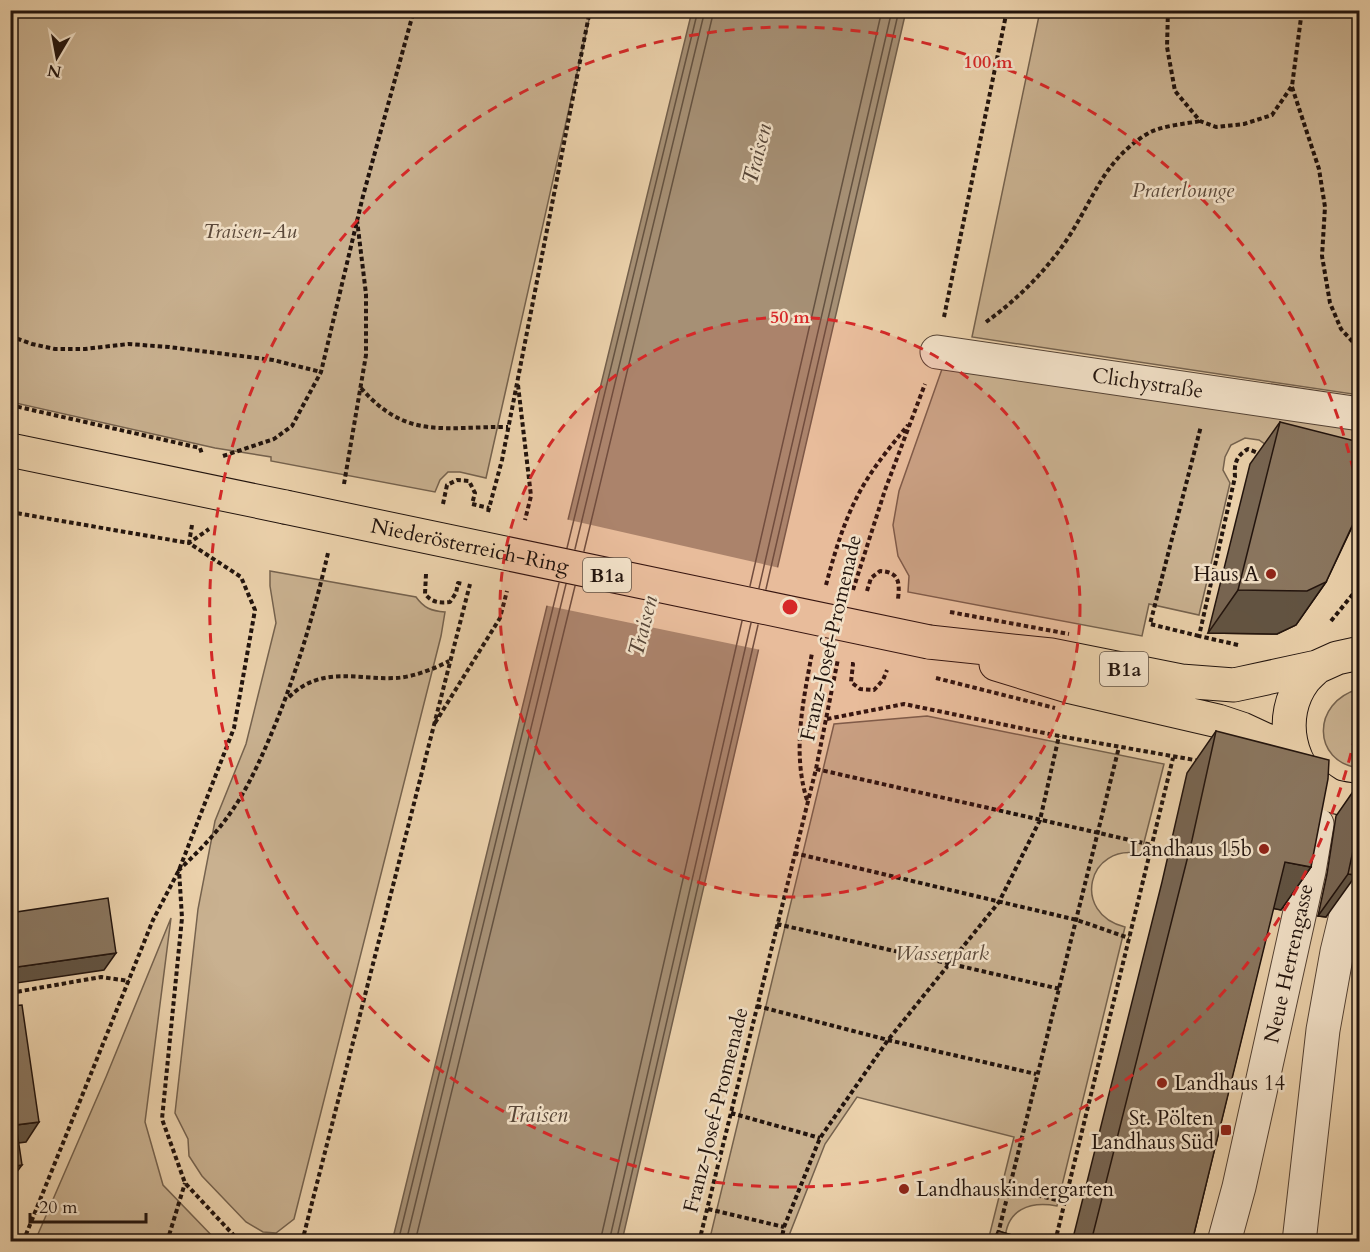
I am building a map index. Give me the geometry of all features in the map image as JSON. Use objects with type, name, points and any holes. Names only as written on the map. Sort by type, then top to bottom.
[{"type":"main road","name":"Niederösterreich-Ring","points":[[10,450],[929,642],[1071,687],[1218,721],[1242,729],[1292,752]]},
{"type":"main road","name":"Niederösterreich-Ring","points":[[929,642],[1051,655],[1208,684],[1234,685],[1317,667],[1336,658],[1359,653]]},
{"type":"main road","name":"Niederösterreich-Ring","points":[[1317,667],[1304,680],[1295,696],[1289,725],[1292,752],[1306,775],[1319,787],[1329,794],[1359,801]]},
{"type":"street","name":"Clichystraße","points":[[937,352],[1359,414]]},
{"type":"street","name":"Neue Herrengasse","points":[[1224,1242],[1239,1187],[1309,872],[1317,824],[1319,787]]},
{"type":"street","points":[[1299,1242],[1323,1030],[1337,952],[1359,857]]},
{"type":"path","points":[[215,458],[274,439],[292,426],[321,372],[357,220],[414,10]]},
{"type":"path","points":[[502,460],[590,10]]},
{"type":"path","name":"Franz-Josef-Promenade","points":[[851,598],[885,490],[937,352],[1008,10]]},
{"type":"path","points":[[1168,10],[1167,47],[1175,91],[1200,121],[1216,127],[1244,124],[1272,115],[1292,86]]},
{"type":"path","points":[[1302,10],[1292,86],[1319,169],[1325,207],[1322,256],[1330,303],[1341,329],[1359,350]]},
{"type":"path","points":[[983,324],[1035,279],[1068,238],[1111,164],[1127,148],[1150,132],[1200,121]]},
{"type":"path","points":[[345,477],[366,355],[366,294],[357,220]]},
{"type":"path","points":[[10,336],[55,349],[128,345],[169,347],[273,360],[321,372]]},
{"type":"path","points":[[517,381],[531,496]]},
{"type":"path","points":[[361,388],[375,405],[400,421],[425,428],[508,427]]},
{"type":"path","points":[[1210,392],[1150,624],[1242,646],[1248,682]]},
{"type":"path","points":[[10,405],[200,448],[205,462]]},
{"type":"path","points":[[1199,636],[1235,477],[1234,465],[1240,454],[1248,449],[1269,457]]},
{"type":"path","points":[[442,508],[447,485],[457,480],[468,481],[475,493],[472,504],[489,508]]},
{"type":"path","points":[[10,512],[189,543],[241,577],[255,610],[234,728],[179,870],[153,920],[23,1242]]},
{"type":"path","points":[[189,543],[216,524]]},
{"type":"path","points":[[240,1242],[185,1183],[162,1119],[182,918],[179,870],[209,841],[232,811],[252,777],[287,699],[326,561]]},
{"type":"path","points":[[1353,594],[1359,563]]},
{"type":"path","points":[[427,571],[424,583],[425,594],[430,600],[439,603],[450,602],[456,593],[458,583]]},
{"type":"path","points":[[867,591],[871,578],[880,571],[891,571],[896,576],[899,587],[897,603]]},
{"type":"path","points":[[1330,623],[1353,594],[1359,591]]},
{"type":"path","points":[[433,727],[500,618]]},
{"type":"path","name":"Franz-Josef-Promenade","points":[[699,1242],[816,769],[839,651]]},
{"type":"path","points":[[287,699],[300,686],[329,676],[398,678],[437,667],[450,660],[302,1242]]},
{"type":"path","points":[[853,664],[850,682],[860,689],[874,690],[883,680],[889,666]]},
{"type":"path","points":[[827,719],[904,704],[1059,736],[1203,762]]},
{"type":"path","points":[[1055,708],[1066,710]]},
{"type":"path","points":[[781,1242],[784,1227],[820,1138],[888,1040],[999,902],[1040,820],[1059,736]]},
{"type":"path","points":[[996,1242],[1119,747]]},
{"type":"path","points":[[1055,1242],[1173,758]]},
{"type":"path","points":[[816,769],[1152,845]]},
{"type":"path","points":[[794,853],[1077,920],[1129,938]]},
{"type":"path","points":[[777,924],[1060,988]]},
{"type":"path","points":[[10,993],[101,977],[129,981]]},
{"type":"path","points":[[757,1006],[888,1040],[1036,1074]]},
{"type":"path","points":[[731,1113],[820,1138]]},
{"type":"path","points":[[167,1242],[185,1183]]},
{"type":"path","points":[[1008,1188],[1065,1202]]},
{"type":"path","points":[[708,1209],[784,1227]]},
{"type":"green space","name":"Traisen-Au","points":[[11,10],[591,11],[486,478],[460,472],[448,472],[440,480],[435,492],[271,461],[271,457],[215,448],[11,402]]},
{"type":"green space","name":"Praterlounge","points":[[1040,11],[1359,11],[1359,395],[972,337]]},
{"type":"green space","points":[[942,369],[1359,428],[1359,448],[1272,449],[1259,440],[1245,438],[1231,445],[1225,457],[1223,470],[1230,483],[1199,615],[1149,604],[1142,636],[908,592],[909,576],[898,556],[893,525],[899,491]]},
{"type":"green space","points":[[270,571],[416,597],[428,608],[445,612],[441,636],[294,1219],[276,1233],[263,1232],[246,1222],[202,1176],[189,1156],[188,1139],[175,1113],[198,909],[215,821],[246,744],[276,623]]},
{"type":"green space","points":[[1360,689],[1359,768],[1344,763],[1332,755],[1323,731],[1332,706],[1343,696]]},
{"type":"green space","name":"Wasserpark","points":[[927,716],[1164,764],[1141,854],[1123,853],[1108,859],[1098,868],[1092,881],[1092,895],[1097,908],[1108,920],[1125,927],[1057,1206],[1029,1206],[1021,1210],[1010,1221],[1005,1241],[988,1241],[1014,1137],[857,1097],[825,1144],[790,1233],[789,1241],[709,1242],[834,724]]},
{"type":"green space","points":[[171,918],[145,1122],[163,1185],[217,1241],[35,1241],[106,1077]]},
{"type":"water","name":"Traisen","points":[[692,11],[906,11],[622,1241],[392,1242]]},
{"type":"pier","points":[[565,519],[780,568],[761,650],[544,605]]},
{"type":"building","name":"Haus A","points":[[1280,422],[1359,442],[1359,511],[1326,582],[1307,591],[1238,590]]},
{"type":"building","points":[[1216,731],[1329,760],[1328,779],[1311,867],[1285,862],[1192,1242],[1091,1242],[1192,840]]},
{"type":"building","points":[[1359,816],[1359,860],[1356,875],[1348,874]]},
{"type":"building","points":[[108,898],[116,953],[10,968],[10,913]]},
{"type":"building","points":[[22,1005],[39,1122],[16,1125],[22,1165],[10,1167],[10,1006]]},
{"type":"building","points":[[998,1231],[1036,1242],[996,1242]]},
{"type":"place","name":"Haus A","points":[[1271,574]]},
{"type":"place","name":"Landhaus 15b","points":[[1264,849]]},
{"type":"place","name":"Landhaus 14","points":[[1162,1083]]},
{"type":"place","name":"St. Pölten Landhaus Süd","points":[[1226,1130]]},
{"type":"place","name":"Landhauskindergarten","points":[[904,1189]]}]
